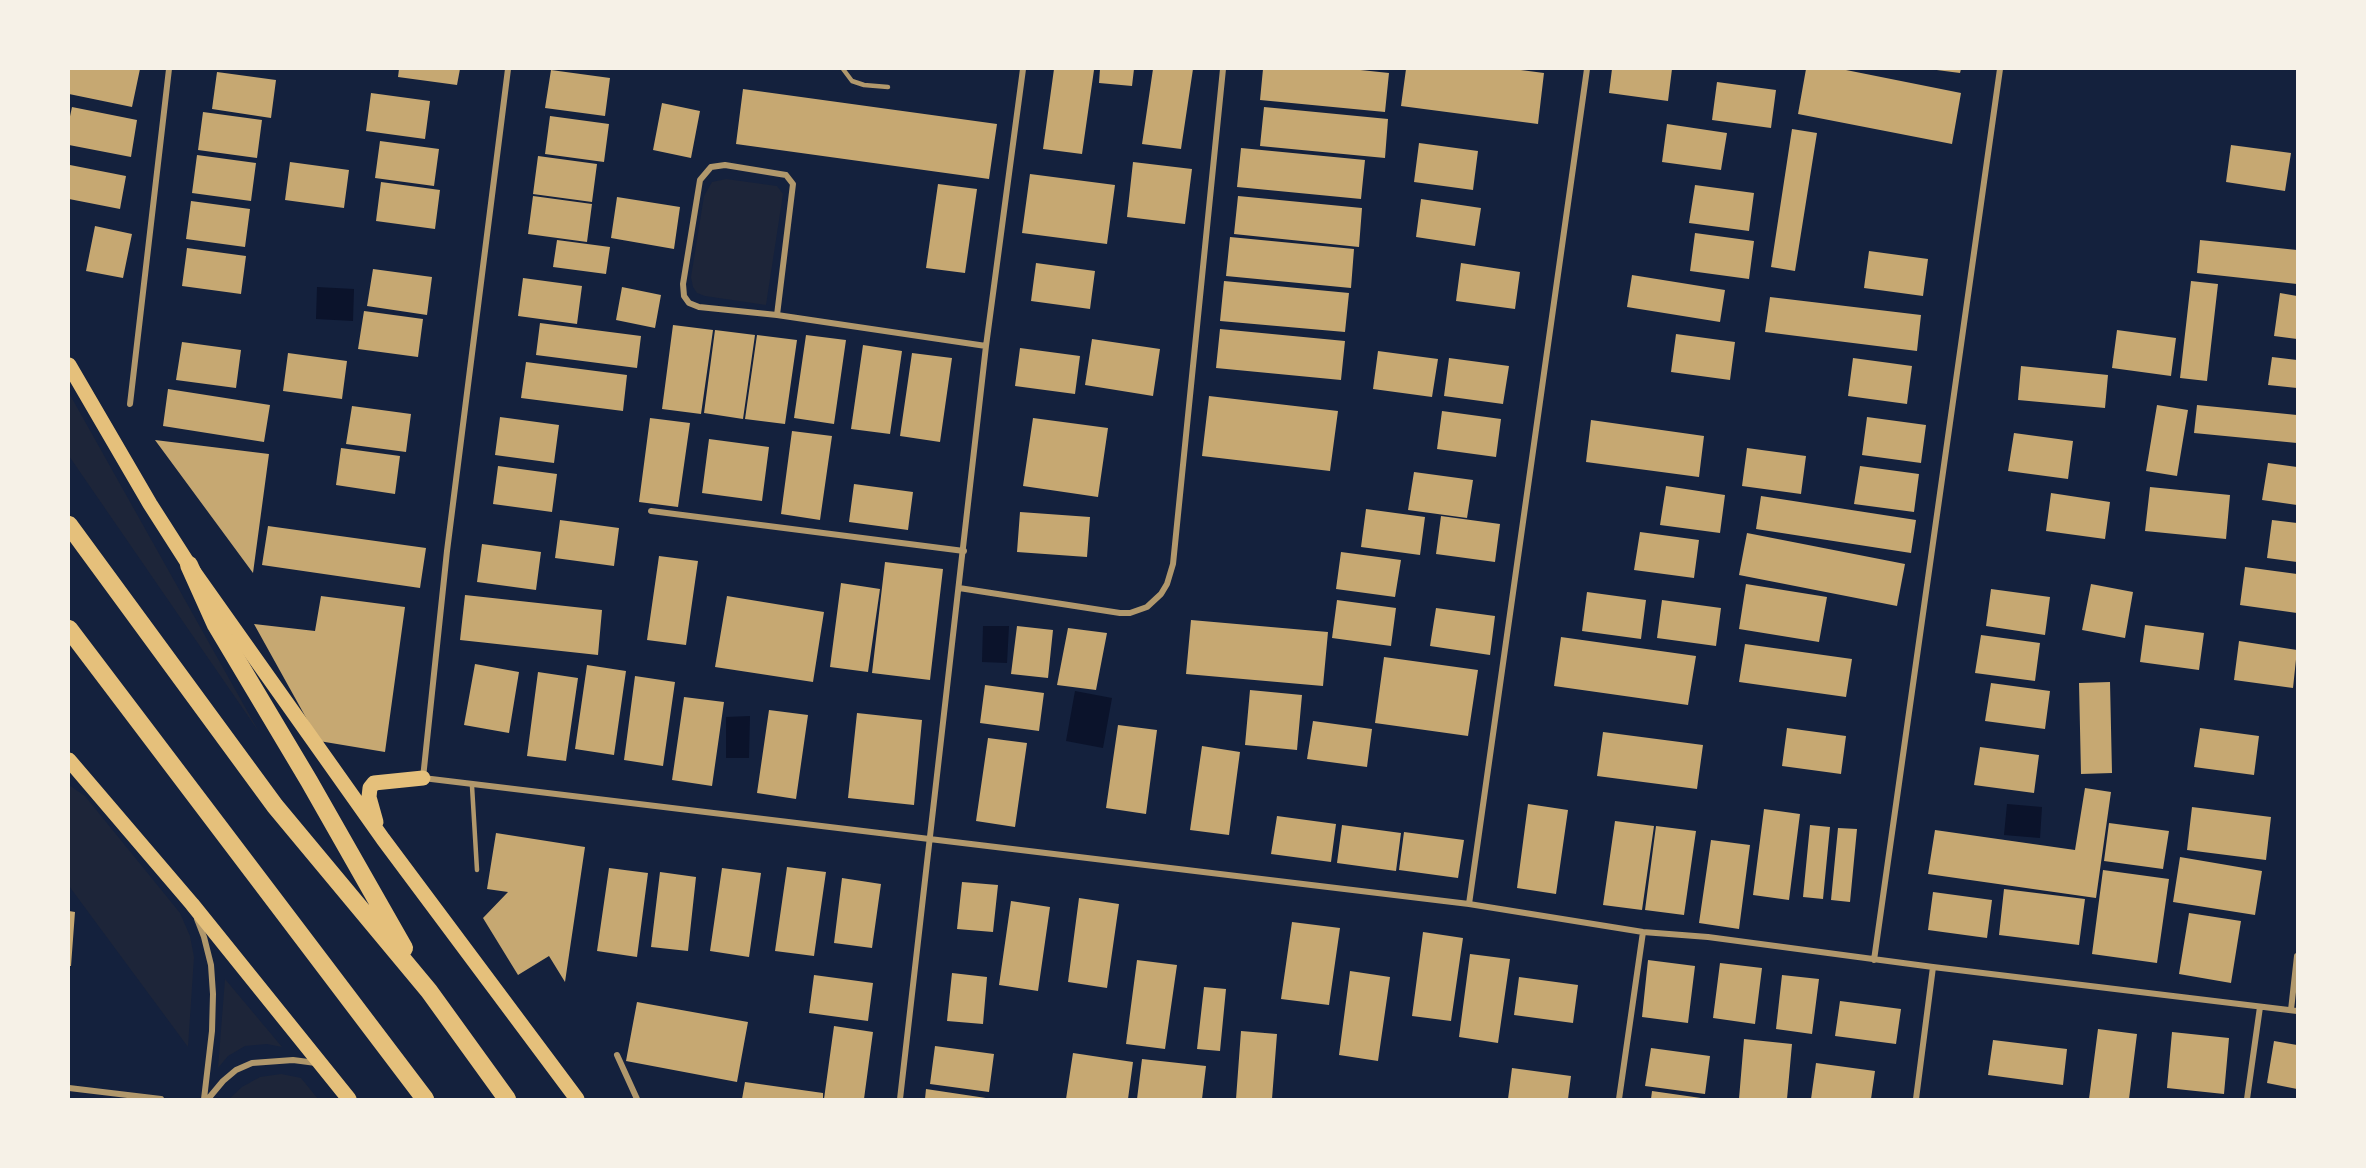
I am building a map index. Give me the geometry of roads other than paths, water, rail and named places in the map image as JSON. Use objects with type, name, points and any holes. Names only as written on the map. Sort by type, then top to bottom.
[{"type":"highway","points":[[69,525],[275,806],[429,992],[507,1099]]},
{"type":"highway","points":[[189,565],[216,625],[309,781],[429,992]]},
{"type":"highway","points":[[69,629],[424,1099]]},
{"type":"main road","points":[[69,365],[150,504],[189,565],[382,839],[577,1099]]},
{"type":"main road","points":[[69,760],[192,904],[349,1099]]},
{"type":"main road","points":[[382,839],[371,808],[370,788],[374,783],[423,778]]},
{"type":"street","points":[[130,404],[169,69]]},
{"type":"street","points":[[508,69],[447,551],[423,778],[472,786],[1469,904],[1642,932],[1708,937],[1874,960],[2294,1011],[2297,956]]},
{"type":"street","points":[[900,1099],[986,346],[1023,69]]},
{"type":"street","points":[[959,588],[1120,614],[1147,607],[1161,594],[1167,584],[1173,564],[1223,69]]},
{"type":"street","points":[[1469,904],[1587,69]]},
{"type":"street","points":[[1874,960],[2000,69]]},
{"type":"street","points":[[777,315],[793,184],[786,175],[777,172],[725,165],[711,167],[704,173],[698,186],[683,284],[684,296],[689,303],[699,307],[777,315],[986,346]]},
{"type":"street","points":[[651,511],[964,551]]},
{"type":"street","points":[[69,769],[84,778]]},
{"type":"street","points":[[192,904],[211,965],[212,1031],[206,1099]]},
{"type":"street","points":[[1619,1099],[1642,932]]},
{"type":"street","points":[[1916,1099],[1933,967]]},
{"type":"street","points":[[2247,1099],[2260,1007]]},
{"type":"street","points":[[617,1055],[637,1099]]},
{"type":"street","points":[[206,1099],[236,1070],[252,1064],[272,1060],[293,1060],[322,1065]]},
{"type":"street","points":[[69,1088],[161,1099]]},
{"type":"lane","points":[[843,69],[852,81],[864,85],[888,87]]},
{"type":"lane","points":[[472,786],[477,870]]}]
